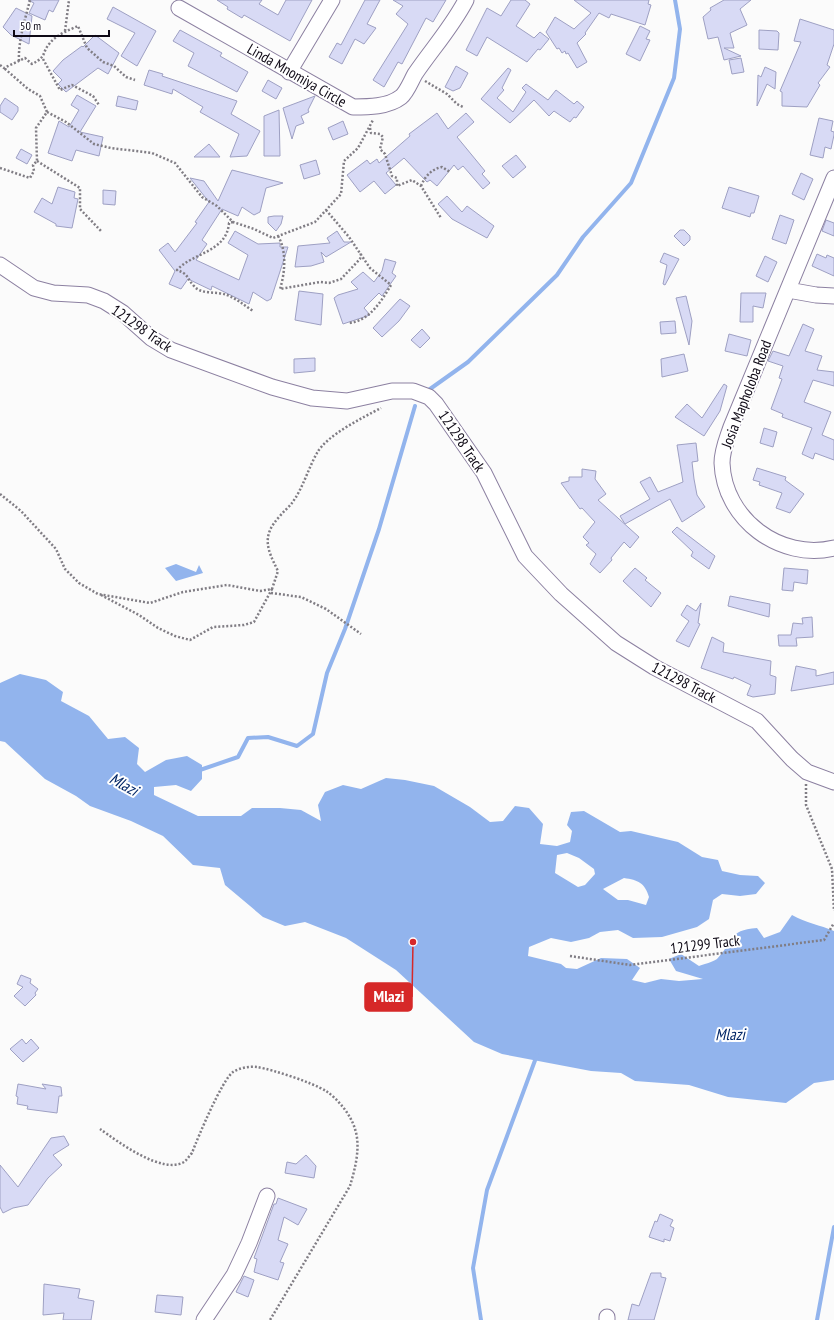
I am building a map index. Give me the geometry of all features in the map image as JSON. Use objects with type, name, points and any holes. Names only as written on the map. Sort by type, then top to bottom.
[{"type":"street","points":[[289,72],[332,0]]},
{"type":"street","name":"Linda Mnomiya Circle","points":[[179,8],[289,72],[353,107],[377,106],[389,103],[401,97],[415,74],[457,17],[466,0]]},
{"type":"street","name":"Josia Mapholoba Road","points":[[834,178],[731,427],[724,449],[723,470],[737,509],[765,537],[777,544],[812,551],[834,548]]},
{"type":"street","name":"121298 Track","points":[[0,265],[34,288],[53,293],[88,295],[104,301],[123,313],[152,338],[172,350],[272,388],[293,394],[328,400],[360,399],[392,391],[419,392],[429,397],[436,404],[484,473],[525,556],[561,594],[616,643],[654,667],[758,721],[792,759],[807,772],[834,782]]},
{"type":"street","points":[[788,290],[816,295],[834,296]]},
{"type":"street","points":[[204,1320],[234,1274],[249,1244],[266,1196]]},
{"type":"path","points":[[19,61],[18,45],[24,28],[30,0]]},
{"type":"path","points":[[66,31],[69,0]]},
{"type":"path","points":[[4,68],[25,58],[32,64],[43,59],[50,43],[66,31],[78,26],[87,48],[103,62],[114,66],[126,78],[135,80]]},
{"type":"path","points":[[43,59],[60,90],[72,85],[93,96],[99,105]]},
{"type":"path","points":[[0,65],[28,90],[40,96],[47,112],[66,122],[94,144],[152,154],[175,163],[202,197],[217,206],[233,222],[254,228],[274,238],[315,222],[341,194],[344,161],[358,148],[370,128],[377,106]]},
{"type":"path","points":[[415,74],[447,94],[457,104],[463,107]]},
{"type":"path","points":[[0,168],[30,178],[34,171],[33,165],[37,161],[36,128],[47,112]]},
{"type":"path","points":[[370,128],[371,132],[380,134],[383,137],[380,149],[385,154],[392,176],[397,178],[397,186],[412,180],[421,186],[441,218]]},
{"type":"path","points":[[37,161],[80,188],[80,209],[101,231]]},
{"type":"path","points":[[421,186],[424,179],[435,168],[442,167],[450,172]]},
{"type":"path","points":[[326,210],[361,253],[370,268],[391,285],[382,301],[367,316],[359,322],[349,323]]},
{"type":"path","points":[[233,222],[229,224],[225,236],[209,252],[184,262],[177,270],[184,272],[194,287],[204,291],[226,294],[238,300],[253,311]]},
{"type":"path","points":[[278,236],[282,244],[283,264],[283,277],[280,289],[320,282],[330,283],[341,279],[360,259],[361,253]]},
{"type":"path","points":[[0,494],[21,511],[56,549],[65,569],[79,583],[139,614],[158,628],[175,636],[190,640],[212,627],[244,625],[254,622],[272,591],[278,571],[267,547],[268,532],[278,518],[293,502],[318,452],[334,436],[354,422],[387,405]]},
{"type":"path","points":[[98,594],[150,603],[183,592],[227,585],[260,591],[272,591],[300,597],[326,608],[361,634]]},
{"type":"path","points":[[807,772],[806,805],[832,870],[834,911]]},
{"type":"path","name":"121299 Track","points":[[570,956],[630,964],[661,961],[824,940],[834,923]]},
{"type":"path","points":[[100,1129],[121,1144],[148,1159],[174,1165],[184,1162],[192,1153],[224,1084],[233,1072],[244,1068],[256,1067],[291,1077],[326,1092],[346,1111],[356,1130],[356,1167],[350,1186],[270,1320]]},
{"type":"water","points":[[176,564],[196,572],[199,565],[203,573],[176,581],[165,568]]},
{"type":"water","points":[[20,674],[46,680],[63,692],[61,701],[89,716],[108,739],[125,737],[139,748],[137,764],[145,772],[166,760],[187,756],[202,765],[202,779],[191,791],[176,785],[154,787],[154,795],[198,816],[241,816],[252,808],[280,808],[301,810],[321,821],[318,805],[325,792],[343,785],[361,789],[386,778],[405,780],[434,786],[470,807],[490,822],[503,821],[515,806],[529,808],[543,824],[540,844],[557,846],[570,842],[572,831],[567,825],[571,812],[584,811],[620,832],[631,831],[678,842],[702,857],[718,860],[722,871],[740,875],[758,876],[765,883],[756,894],[740,896],[722,894],[713,900],[709,919],[697,927],[662,937],[633,938],[618,930],[600,932],[589,938],[571,942],[551,938],[529,947],[528,956],[561,964],[566,968],[577,969],[601,958],[627,959],[640,968],[632,980],[645,983],[661,979],[679,981],[703,979],[676,971],[669,959],[681,954],[699,966],[711,962],[717,959],[732,938],[740,931],[757,928],[764,938],[780,932],[792,915],[834,931],[834,1080],[814,1083],[786,1103],[728,1097],[689,1085],[635,1081],[621,1073],[591,1071],[502,1054],[474,1042],[396,970],[346,938],[305,922],[285,926],[263,917],[225,885],[220,868],[193,865],[163,836],[131,821],[90,806],[76,796],[45,779],[5,742],[0,741],[0,683]],"holes":[[[567,853],[579,858],[594,869],[595,874],[585,885],[578,887],[555,873],[557,855]],[[624,878],[637,881],[643,885],[649,897],[646,905],[628,900],[618,900],[603,889]]]},
{"type":"building","points":[[28,0],[59,0],[53,12],[49,10],[45,20],[29,13],[34,3]]},
{"type":"building","points":[[217,0],[262,0],[259,4],[278,15],[286,0],[312,0],[290,41],[244,15],[242,18],[227,9],[228,7]]},
{"type":"building","points":[[365,0],[380,0],[367,24],[376,28],[364,44],[355,39],[342,64],[329,57],[337,43],[341,45]]},
{"type":"building","points":[[393,0],[446,0],[433,22],[426,18],[402,64],[398,62],[384,87],[373,80],[408,24],[396,14],[403,6]]},
{"type":"building","points":[[511,0],[525,0],[530,4],[516,26],[534,38],[540,32],[549,39],[540,50],[538,49],[527,62],[487,37],[477,56],[466,50],[487,8],[501,16]]},
{"type":"building","points":[[574,0],[649,0],[648,4],[651,5],[645,25],[611,14],[609,18],[599,13],[585,33],[586,34],[577,43],[587,62],[577,68],[568,53],[566,54],[565,51],[562,53],[559,48],[557,49],[546,32],[555,17],[574,29],[591,13]]},
{"type":"building","points":[[724,0],[751,0],[740,9],[747,25],[730,33],[734,48],[724,48],[741,56],[724,60],[718,37],[708,39],[703,17],[711,10],[710,8]]},
{"type":"building","points":[[113,7],[156,31],[137,66],[121,56],[135,33],[107,19]]},
{"type":"building","points":[[16,8],[32,16],[29,44],[11,35],[3,27]]},
{"type":"building","points":[[800,19],[834,30],[834,44],[827,65],[830,67],[818,83],[820,85],[807,107],[782,106],[782,92],[780,91],[801,42],[794,41]]},
{"type":"building","points":[[640,26],[650,31],[646,39],[650,40],[640,61],[626,54]]},
{"type":"building","points":[[180,30],[222,53],[220,56],[248,72],[237,92],[188,66],[194,53],[173,41]]},
{"type":"building","points":[[759,30],[777,31],[779,33],[778,50],[759,49]]},
{"type":"building","points":[[95,35],[119,53],[108,74],[98,68],[66,92],[58,84],[62,80],[53,71],[63,60],[82,46],[83,47]]},
{"type":"building","points":[[741,58],[744,72],[732,74],[729,60]]},
{"type":"building","points":[[456,66],[468,73],[460,88],[453,91],[445,87]]},
{"type":"building","points":[[765,67],[776,72],[775,89],[767,84],[757,106],[758,75],[761,77]]},
{"type":"building","points":[[508,68],[511,70],[502,88],[504,90],[497,98],[513,112],[526,92],[522,88],[526,84],[548,100],[556,90],[574,104],[577,101],[584,107],[576,118],[574,117],[570,122],[554,111],[549,116],[534,100],[510,123],[481,99]]},
{"type":"building","points":[[149,70],[163,74],[162,76],[237,101],[231,114],[260,131],[247,156],[230,157],[239,134],[200,112],[203,107],[173,89],[172,94],[144,85]]},
{"type":"building","points":[[268,80],[282,88],[276,99],[262,91]]},
{"type":"building","points":[[77,95],[96,106],[80,132],[103,137],[99,156],[76,150],[72,161],[48,153],[59,121],[69,127],[79,110],[71,105]]},
{"type":"building","points":[[118,96],[138,101],[136,110],[116,106]]},
{"type":"building","points":[[315,96],[308,110],[309,112],[301,116],[304,123],[296,126],[292,139],[283,108]]},
{"type":"building","points":[[5,98],[18,107],[18,111],[12,120],[0,112],[0,106]]},
{"type":"building","points":[[279,110],[280,156],[264,156],[264,116]]},
{"type":"building","points":[[437,113],[448,129],[466,113],[474,122],[457,137],[485,171],[482,174],[490,183],[483,189],[463,166],[458,170],[454,165],[437,186],[430,180],[427,182],[404,158],[386,173],[396,185],[385,194],[374,181],[360,192],[347,175],[367,160],[370,164],[377,159],[379,163],[410,136],[409,134]]},
{"type":"building","points":[[819,118],[833,121],[831,131],[834,132],[834,135],[831,149],[825,147],[823,158],[810,155]]},
{"type":"building","points":[[343,121],[348,134],[333,140],[328,128]]},
{"type":"building","points":[[209,144],[220,157],[194,157]]},
{"type":"building","points":[[21,149],[32,155],[27,164],[16,158]]},
{"type":"building","points":[[516,155],[526,167],[513,178],[502,166]]},
{"type":"building","points":[[316,160],[320,174],[304,179],[300,165]]},
{"type":"building","points":[[232,170],[283,183],[266,188],[260,212],[254,215],[242,207],[238,216],[222,209],[202,240],[207,244],[196,260],[239,280],[248,255],[228,243],[235,231],[258,244],[280,243],[280,247],[288,247],[271,299],[267,301],[253,292],[249,304],[212,286],[211,290],[188,279],[181,289],[169,284],[175,271],[159,250],[168,243],[175,252],[197,223],[195,222],[209,202],[190,178],[204,181],[218,201]]},
{"type":"building","points":[[801,173],[813,179],[804,200],[792,194]]},
{"type":"building","points":[[58,187],[75,192],[74,198],[78,199],[72,228],[56,226],[56,224],[34,212],[42,198],[52,204]]},
{"type":"building","points":[[729,187],[759,196],[754,213],[751,213],[750,217],[722,208]]},
{"type":"building","points":[[103,190],[116,191],[115,205],[103,204]]},
{"type":"building","points":[[447,196],[462,212],[467,206],[494,226],[487,238],[452,219],[438,204]]},
{"type":"building","points":[[780,215],[794,220],[786,244],[772,239]]},
{"type":"building","points":[[283,216],[281,224],[276,231],[268,223],[268,217]]},
{"type":"building","points":[[826,220],[834,223],[834,236],[822,231]]},
{"type":"building","points":[[680,230],[684,230],[690,236],[690,240],[684,246],[674,236]]},
{"type":"building","points":[[337,231],[344,242],[351,242],[326,257],[321,252],[324,262],[311,266],[295,267],[298,246],[330,243],[327,238]]},
{"type":"building","points":[[664,253],[679,259],[665,285],[663,284],[667,265],[660,262]]},
{"type":"building","points":[[817,254],[826,258],[827,255],[834,258],[834,276],[812,266]]},
{"type":"building","points":[[765,256],[777,262],[768,282],[756,276]]},
{"type":"building","points":[[385,259],[396,262],[392,273],[396,276],[382,296],[379,293],[364,308],[370,315],[343,324],[334,298],[338,295],[358,289],[351,282],[363,272],[374,282],[382,271]]},
{"type":"building","points":[[299,291],[323,294],[321,325],[295,320]]},
{"type":"building","points":[[741,293],[766,293],[763,308],[753,306],[753,322],[740,322]]},
{"type":"building","points":[[686,296],[692,321],[689,345],[676,298]]},
{"type":"building","points":[[400,299],[410,306],[399,321],[382,337],[373,328]]},
{"type":"building","points":[[675,321],[676,333],[661,334],[660,322]]},
{"type":"building","points":[[803,324],[814,329],[805,351],[822,356],[817,370],[834,372],[834,386],[813,380],[804,402],[831,412],[822,435],[834,440],[834,460],[815,453],[813,459],[802,454],[812,428],[782,417],[783,414],[771,409],[782,379],[779,378],[783,366],[768,361],[773,351],[789,356]]},
{"type":"building","points":[[422,329],[430,338],[420,348],[411,340]]},
{"type":"building","points":[[729,334],[751,340],[747,356],[725,351]]},
{"type":"building","points":[[684,354],[688,371],[662,377],[661,359]]},
{"type":"building","points":[[315,358],[315,371],[294,373],[294,359]]},
{"type":"building","points":[[724,384],[727,386],[720,411],[704,436],[675,417],[687,404],[702,418]]},
{"type":"building","points":[[764,428],[777,432],[773,447],[760,443]]},
{"type":"building","points":[[696,443],[698,461],[692,462],[694,479],[697,495],[705,507],[682,522],[670,499],[625,524],[620,516],[650,499],[640,482],[650,477],[658,492],[683,482],[677,445]]},
{"type":"building","points":[[757,468],[786,477],[785,480],[804,494],[790,513],[776,508],[782,493],[759,485],[760,482],[753,480]]},
{"type":"building","points":[[582,469],[596,471],[595,479],[606,494],[598,500],[639,537],[630,548],[624,542],[611,558],[612,560],[600,573],[590,564],[596,554],[586,545],[589,543],[583,537],[595,522],[582,508],[580,509],[561,483],[569,481],[569,477],[582,477]]},
{"type":"building","points":[[677,527],[715,556],[709,569],[691,556],[693,552],[672,532]]},
{"type":"building","points":[[635,568],[647,578],[645,580],[661,593],[651,607],[623,581]]},
{"type":"building","points":[[784,568],[808,570],[807,584],[794,582],[793,591],[782,590]]},
{"type":"building","points":[[730,596],[770,604],[769,617],[728,606]]},
{"type":"building","points":[[701,603],[698,623],[700,624],[689,647],[676,641],[689,621],[681,615],[687,605],[696,611]]},
{"type":"building","points":[[812,617],[813,637],[796,638],[797,646],[779,646],[778,635],[791,635],[793,623],[803,624],[802,618]]},
{"type":"building","points":[[712,637],[724,643],[723,652],[771,661],[770,675],[776,677],[775,694],[753,697],[747,695],[751,685],[734,677],[733,679],[701,668]]},
{"type":"building","points":[[796,666],[816,670],[816,676],[834,672],[834,684],[791,691]]},
{"type":"building","points":[[21,975],[31,979],[30,983],[38,989],[35,993],[36,995],[25,1006],[14,996],[23,987],[17,984]]},
{"type":"building","points":[[22,1039],[26,1044],[31,1039],[39,1048],[23,1062],[10,1049]]},
{"type":"building","points":[[18,1084],[46,1089],[42,1084],[61,1087],[62,1096],[59,1096],[57,1113],[27,1109],[28,1106],[17,1104],[18,1097],[16,1096]]},
{"type":"building","points":[[64,1136],[69,1145],[53,1155],[62,1165],[48,1178],[28,1205],[13,1208],[3,1213],[0,1207],[0,1165],[18,1187],[51,1138]]},
{"type":"building","points":[[306,1155],[316,1166],[314,1178],[285,1173],[287,1162],[296,1164]]},
{"type":"building","points":[[278,1198],[307,1209],[298,1225],[284,1217],[278,1240],[288,1244],[280,1262],[284,1263],[278,1280],[254,1272],[257,1259],[254,1258],[274,1204],[276,1204]]},
{"type":"building","points":[[660,1214],[673,1220],[670,1226],[674,1228],[670,1241],[664,1239],[664,1242],[649,1237],[655,1221],[657,1222]]},
{"type":"building","points":[[651,1273],[661,1273],[661,1277],[666,1278],[654,1320],[628,1320],[632,1304],[639,1306]]},
{"type":"building","points":[[244,1276],[254,1280],[248,1297],[236,1292]]},
{"type":"building","points":[[44,1284],[80,1289],[78,1298],[94,1301],[91,1320],[63,1320],[64,1313],[43,1315]]},
{"type":"building","points":[[157,1295],[183,1297],[181,1315],[155,1312]]},
{"type":"waterway","points":[[430,389],[468,362],[557,275],[583,237],[631,183],[674,78],[680,29],[675,0]]},
{"type":"waterway","points":[[197,771],[238,757],[248,738],[268,737],[297,746],[313,734],[327,673],[345,629],[379,529],[415,406]]},
{"type":"waterway","points":[[481,1320],[473,1268],[487,1190],[537,1055]]},
{"type":"waterway","points":[[817,1320],[834,1227]]},
{"type":"place","name":"Mlazi","points":[[413,942]]}]
